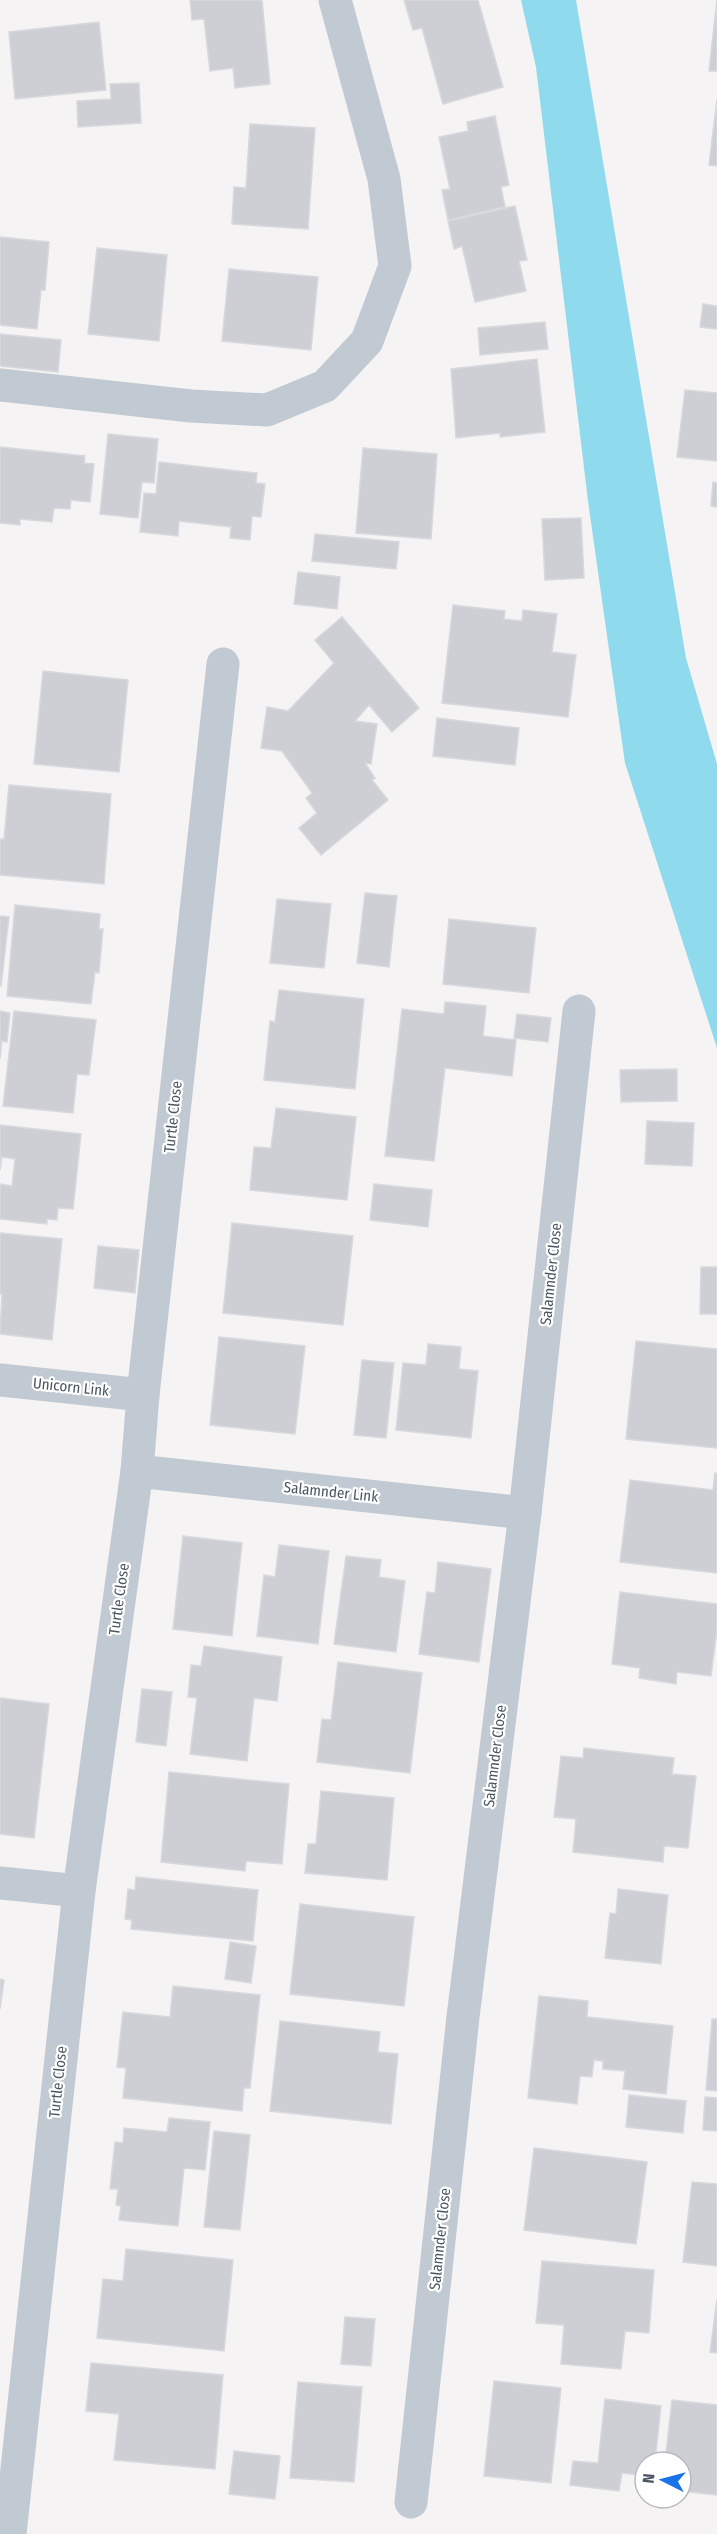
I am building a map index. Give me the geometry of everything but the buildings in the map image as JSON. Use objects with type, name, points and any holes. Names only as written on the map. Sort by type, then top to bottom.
[{"type":"street","points":[[0,385],[191,406],[267,410],[325,386],[367,341],[395,266],[384,179],[335,0]]},
{"type":"street","name":"Turtle Close","points":[[10,2534],[79,1891],[136,1471],[223,664]]},
{"type":"street","name":"Salamnder Close","points":[[411,2502],[465,2005],[525,1513],[579,1011]]},
{"type":"street","name":"Unicorn Link","points":[[0,1380],[143,1395]]},
{"type":"street","name":"Salamnder Link","points":[[136,1471],[525,1513]]},
{"type":"street","points":[[0,1883],[79,1891]]},
{"type":"water","points":[[521,0],[576,0],[686,658],[717,764],[717,1048],[625,763],[588,501],[536,67]]}]
